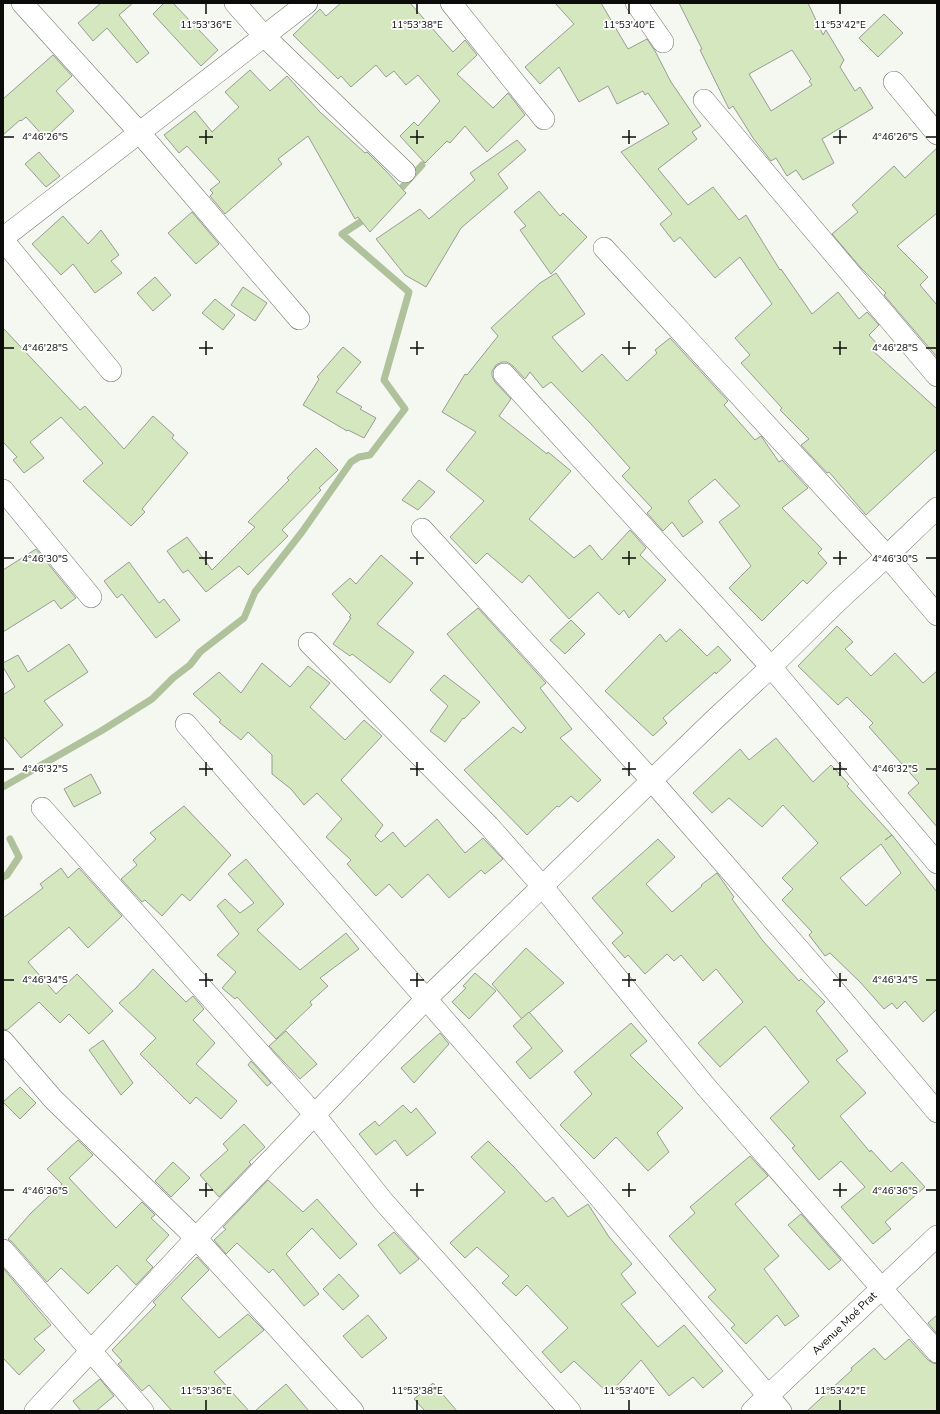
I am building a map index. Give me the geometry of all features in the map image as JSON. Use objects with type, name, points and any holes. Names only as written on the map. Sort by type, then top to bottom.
[{"type":"street","points":[[22,3],[139,132],[299,318]]},
{"type":"street","points":[[235,3],[264,36],[405,172]]},
{"type":"street","points":[[111,371],[3,239],[139,132],[308,3]]},
{"type":"street","points":[[451,3],[544,119]]},
{"type":"street","points":[[636,3],[663,42]]},
{"type":"street","points":[[894,82],[937,134]]},
{"type":"street","points":[[704,100],[937,376]]},
{"type":"street","points":[[604,248],[887,556],[937,615]]},
{"type":"street","points":[[504,374],[771,667],[937,863]]},
{"type":"street","points":[[3,490],[91,596]]},
{"type":"street","points":[[35,1411],[196,1238],[426,998],[838,601],[937,508]]},
{"type":"street","points":[[422,529],[652,781],[824,978],[937,1112]]},
{"type":"street","points":[[310,643],[489,826],[542,886],[708,1088],[937,1352]]},
{"type":"street","points":[[186,724],[594,1191],[781,1411]]},
{"type":"street","points":[[42,808],[314,1114],[383,1201],[570,1411]]},
{"type":"street","points":[[3,1041],[53,1099],[196,1238],[353,1411]]},
{"type":"street","name":"Avenue Moé Prat","points":[[752,1411],[937,1236]]},
{"type":"street","points":[[3,1250],[144,1411]]},
{"type":"building","points":[[101,3],[133,3],[119,15],[149,53],[137,63],[107,28],[93,41],[78,23]]},
{"type":"building","points":[[164,3],[173,3],[218,50],[201,66],[153,14]]},
{"type":"building","points":[[341,3],[410,3],[453,52],[465,40],[477,55],[457,74],[493,108],[508,93],[525,115],[487,152],[465,126],[450,143],[447,141],[425,163],[400,136],[414,122],[418,126],[440,101],[418,75],[406,85],[394,71],[386,77],[376,65],[351,87],[341,76],[338,79],[293,35],[320,9],[326,16]]},
{"type":"building","points":[[555,3],[601,3],[628,49],[647,39],[671,82],[701,126],[692,132],[697,139],[658,169],[688,205],[713,187],[739,220],[746,215],[780,270],[781,269],[812,314],[838,292],[859,319],[867,312],[879,325],[869,335],[878,345],[872,350],[937,409],[937,449],[866,515],[829,472],[827,473],[801,445],[809,439],[780,410],[782,408],[741,363],[750,355],[735,338],[772,304],[740,257],[715,278],[680,237],[674,242],[660,224],[672,214],[621,152],[669,124],[648,93],[645,95],[643,91],[617,104],[608,86],[579,102],[559,67],[540,84],[525,67],[574,24]]},
{"type":"building","points":[[679,3],[808,3],[823,35],[826,30],[844,60],[840,67],[855,91],[860,87],[873,108],[822,139],[834,163],[803,180],[796,170],[787,176],[776,158],[771,161],[753,138],[733,106],[729,109],[700,50],[702,49]],"holes":[[[792,50],[811,79],[809,81],[812,85],[771,111],[749,74]]]},
{"type":"building","points":[[884,14],[903,33],[878,57],[859,38]]},
{"type":"building","points":[[53,55],[72,76],[56,91],[74,111],[45,138],[26,117],[21,121],[20,120],[3,135],[3,99]]},
{"type":"building","points":[[250,70],[270,91],[287,76],[320,112],[365,153],[367,152],[406,193],[370,232],[358,217],[355,219],[308,136],[278,159],[282,164],[225,214],[210,196],[213,193],[210,190],[220,182],[187,146],[179,153],[164,135],[195,111],[212,132],[239,107],[225,92]]},
{"type":"building","points":[[517,140],[526,150],[498,174],[508,188],[461,228],[426,287],[405,275],[376,239],[420,209],[429,219],[475,180],[470,173]]},
{"type":"building","points":[[937,148],[937,213],[897,246],[928,277],[920,285],[937,305],[937,357],[884,295],[886,293],[861,268],[832,234],[858,212],[852,205],[894,166],[905,178]]},
{"type":"building","points":[[39,152],[60,176],[46,187],[25,164]]},
{"type":"building","points":[[539,191],[560,216],[563,213],[587,237],[551,274],[520,230],[526,226],[514,212]]},
{"type":"building","points":[[192,212],[219,244],[196,264],[168,233]]},
{"type":"building","points":[[63,216],[88,244],[101,230],[119,255],[111,261],[122,273],[95,293],[73,264],[61,275],[32,244]]},
{"type":"building","points":[[556,273],[585,314],[552,337],[582,372],[602,354],[627,381],[657,353],[655,350],[670,338],[728,401],[724,405],[755,440],[761,436],[779,462],[782,460],[808,488],[782,508],[822,549],[818,553],[827,563],[807,584],[803,580],[762,621],[729,588],[751,566],[719,522],[740,506],[715,479],[688,501],[703,522],[683,537],[672,522],[663,531],[647,513],[652,508],[622,476],[630,468],[591,424],[551,382],[543,388],[530,372],[525,379],[513,366],[507,362],[502,362],[496,365],[492,371],[492,376],[495,382],[511,399],[499,416],[571,471],[529,519],[574,558],[590,545],[602,560],[630,530],[646,548],[640,555],[666,580],[629,618],[624,610],[619,615],[598,592],[569,619],[529,575],[522,583],[487,553],[476,564],[450,537],[484,501],[446,470],[476,432],[442,412],[465,374],[467,375],[498,336],[491,328],[540,283]]},
{"type":"building","points":[[155,277],[171,295],[153,311],[137,293]]},
{"type":"building","points":[[243,287],[267,303],[255,321],[231,305]]},
{"type":"building","points":[[215,299],[235,315],[223,330],[202,313]]},
{"type":"building","points":[[3,328],[80,410],[85,406],[124,449],[153,416],[174,435],[172,438],[188,453],[142,509],[145,512],[131,526],[83,481],[103,463],[61,417],[30,442],[44,458],[24,473],[13,460],[17,457],[3,442]]},
{"type":"building","points":[[343,347],[361,362],[336,392],[362,407],[360,409],[376,418],[364,438],[348,430],[347,431],[303,405],[319,379],[317,377]]},
{"type":"building","points":[[316,448],[338,470],[319,488],[321,490],[282,530],[288,536],[248,575],[239,566],[206,592],[188,570],[183,573],[167,551],[187,537],[212,570],[255,527],[248,522],[289,480],[287,478]]},
{"type":"building","points":[[419,480],[435,492],[418,510],[402,500]]},
{"type":"building","points":[[36,549],[76,598],[61,609],[54,600],[3,632],[3,570]]},
{"type":"building","points":[[381,555],[413,583],[377,624],[414,652],[390,683],[352,654],[350,656],[333,644],[351,618],[349,617],[351,615],[332,594],[350,578],[356,584]]},
{"type":"building","points":[[129,562],[159,603],[164,599],[180,620],[156,638],[122,594],[117,598],[104,581]]},
{"type":"building","points":[[478,608],[546,683],[540,688],[572,729],[560,738],[601,780],[578,802],[571,796],[559,807],[557,806],[527,835],[464,770],[513,727],[521,733],[526,728],[447,634]]},
{"type":"building","points":[[571,620],[585,634],[565,654],[550,640]]},
{"type":"building","points":[[837,626],[853,642],[845,649],[871,676],[895,653],[923,683],[937,671],[937,827],[908,793],[919,783],[869,727],[873,723],[847,697],[838,705],[798,666]]},
{"type":"building","points":[[680,629],[707,656],[718,646],[731,660],[716,674],[715,672],[663,718],[667,723],[653,736],[605,691],[660,634],[666,642]]},
{"type":"building","points":[[69,644],[88,672],[44,701],[63,725],[21,758],[3,736],[3,695],[15,687],[3,667],[3,663],[18,655],[28,672]]},
{"type":"building","points":[[262,663],[290,687],[308,666],[330,683],[310,707],[345,740],[364,720],[382,736],[341,780],[383,825],[375,836],[381,842],[393,832],[405,847],[437,819],[465,853],[483,838],[503,859],[485,874],[481,870],[449,898],[428,874],[402,898],[389,884],[376,896],[347,864],[351,860],[326,837],[342,819],[317,793],[304,805],[291,789],[272,774],[272,755],[248,732],[241,740],[219,722],[221,720],[193,694],[219,672],[241,693]]},
{"type":"building","points":[[444,675],[480,702],[464,719],[463,718],[445,742],[430,731],[448,706],[430,690]]},
{"type":"building","points":[[776,738],[813,782],[831,765],[849,784],[847,786],[892,835],[937,892],[937,1009],[923,1022],[905,1001],[897,1009],[892,1003],[884,1009],[860,982],[830,953],[825,956],[809,935],[812,932],[782,900],[793,889],[782,878],[818,843],[783,805],[762,827],[729,798],[712,813],[693,793],[740,749],[749,760]],"holes":[[[881,844],[901,873],[866,906],[840,878]]]},
{"type":"building","points":[[91,774],[101,793],[74,807],[64,789]]},
{"type":"building","points":[[184,806],[231,855],[190,901],[182,894],[162,916],[145,900],[142,902],[121,879],[137,865],[133,860],[156,839],[150,833]]},
{"type":"building","points":[[658,839],[675,857],[646,884],[672,912],[702,886],[701,885],[717,873],[734,897],[732,899],[763,941],[799,981],[801,979],[825,1002],[816,1011],[848,1051],[836,1060],[866,1093],[840,1116],[870,1152],[871,1150],[891,1172],[902,1162],[925,1187],[885,1222],[891,1229],[873,1244],[841,1207],[865,1187],[841,1161],[819,1180],[792,1148],[795,1146],[770,1118],[809,1082],[765,1026],[720,1067],[698,1043],[743,1002],[716,969],[703,981],[681,955],[674,961],[667,954],[645,974],[628,955],[625,958],[612,943],[623,933],[592,898]]},
{"type":"building","points":[[246,859],[284,904],[257,930],[300,970],[346,933],[359,949],[320,978],[328,986],[310,1002],[312,1005],[276,1039],[237,997],[235,999],[222,988],[236,972],[217,955],[239,934],[217,906],[225,899],[240,913],[254,903],[228,874]]},
{"type":"building","points":[[61,868],[68,878],[79,868],[122,916],[88,948],[69,927],[28,962],[56,994],[77,974],[113,1011],[89,1034],[69,1014],[60,1023],[39,1002],[7,1030],[3,1029],[3,918],[43,888],[40,884]]},
{"type":"building","points":[[526,948],[564,983],[522,1019],[492,984]]},
{"type":"building","points":[[153,969],[186,1002],[193,996],[204,1009],[193,1020],[215,1043],[196,1064],[237,1101],[221,1119],[196,1097],[190,1104],[140,1054],[156,1038],[119,1003],[136,988]]},
{"type":"building","points":[[475,973],[496,991],[469,1019],[452,1002],[466,988],[463,986]]},
{"type":"building","points":[[529,1012],[563,1051],[530,1079],[516,1062],[532,1048],[513,1026]]},
{"type":"building","points":[[631,1023],[647,1041],[630,1055],[683,1108],[657,1133],[669,1152],[648,1171],[616,1137],[594,1159],[560,1125],[592,1094],[574,1072]]},
{"type":"building","points":[[286,1031],[317,1064],[300,1079],[269,1046]]},
{"type":"building","points":[[440,1033],[449,1044],[414,1083],[401,1068]]},
{"type":"building","points":[[103,1040],[133,1083],[121,1095],[89,1050]]},
{"type":"building","points":[[251,1061],[271,1083],[267,1086],[248,1065]]},
{"type":"building","points":[[20,1087],[36,1103],[20,1119],[3,1102]]},
{"type":"building","points":[[403,1105],[411,1113],[416,1108],[436,1133],[407,1156],[395,1140],[376,1155],[359,1134],[375,1121],[379,1126]]},
{"type":"building","points":[[244,1124],[265,1147],[249,1162],[251,1164],[219,1197],[200,1175],[228,1150],[223,1144]]},
{"type":"building","points":[[78,1140],[93,1155],[69,1178],[116,1228],[142,1202],[155,1215],[151,1218],[169,1235],[146,1260],[153,1267],[136,1285],[117,1265],[88,1294],[61,1268],[47,1282],[8,1239],[31,1213],[62,1184],[47,1169]]},
{"type":"building","points":[[488,1141],[546,1202],[553,1197],[568,1217],[588,1204],[609,1237],[632,1264],[621,1274],[636,1293],[621,1304],[658,1347],[684,1325],[723,1371],[703,1388],[693,1377],[669,1396],[641,1360],[609,1394],[574,1361],[561,1373],[542,1352],[568,1328],[527,1285],[516,1296],[502,1283],[509,1276],[477,1247],[465,1258],[450,1243],[505,1192],[471,1157]]},
{"type":"building","points":[[750,1156],[768,1176],[735,1204],[779,1256],[764,1269],[799,1316],[785,1326],[777,1315],[746,1344],[731,1328],[735,1325],[708,1297],[716,1290],[669,1236],[695,1213],[690,1207]]},
{"type":"building","points":[[173,1162],[190,1178],[171,1197],[155,1181]]},
{"type":"building","points":[[268,1180],[303,1212],[317,1199],[357,1244],[340,1259],[312,1228],[286,1254],[319,1294],[304,1306],[273,1269],[269,1273],[237,1243],[226,1254],[214,1240],[226,1229],[223,1227]]},
{"type":"building","points":[[801,1214],[841,1260],[829,1270],[788,1225]]},
{"type":"building","points":[[394,1232],[419,1259],[400,1274],[378,1245]]},
{"type":"building","points":[[197,1257],[209,1270],[181,1298],[219,1338],[248,1314],[264,1330],[214,1372],[249,1411],[172,1411],[149,1385],[142,1391],[118,1364],[122,1361],[112,1350],[156,1305],[153,1302]]},
{"type":"building","points":[[3,1268],[51,1325],[34,1339],[45,1350],[19,1375],[3,1358]]},
{"type":"building","points":[[339,1274],[359,1296],[343,1310],[323,1289]]},
{"type":"building","points":[[368,1315],[387,1338],[362,1358],[343,1336]]},
{"type":"building","points":[[937,1315],[937,1334],[928,1323]]},
{"type":"building","points":[[909,1339],[928,1360],[937,1364],[937,1411],[807,1411],[874,1348],[885,1360]]},
{"type":"building","points":[[100,1379],[114,1396],[96,1411],[81,1411],[73,1401]]},
{"type":"building","points":[[433,1383],[457,1411],[425,1411],[414,1399]]},
{"type":"building","points":[[286,1384],[309,1411],[255,1411]]},
{"type":"waterway","points":[[396,194],[422,165]]},
{"type":"waterway","points":[[3,787],[101,731],[152,699],[173,678],[190,665],[200,652],[244,618],[255,592],[302,532],[351,462],[359,457],[370,455],[405,409],[384,380],[409,292],[342,234],[368,217]]},
{"type":"waterway","points":[[3,877],[7,875],[19,857],[10,839]]}]
